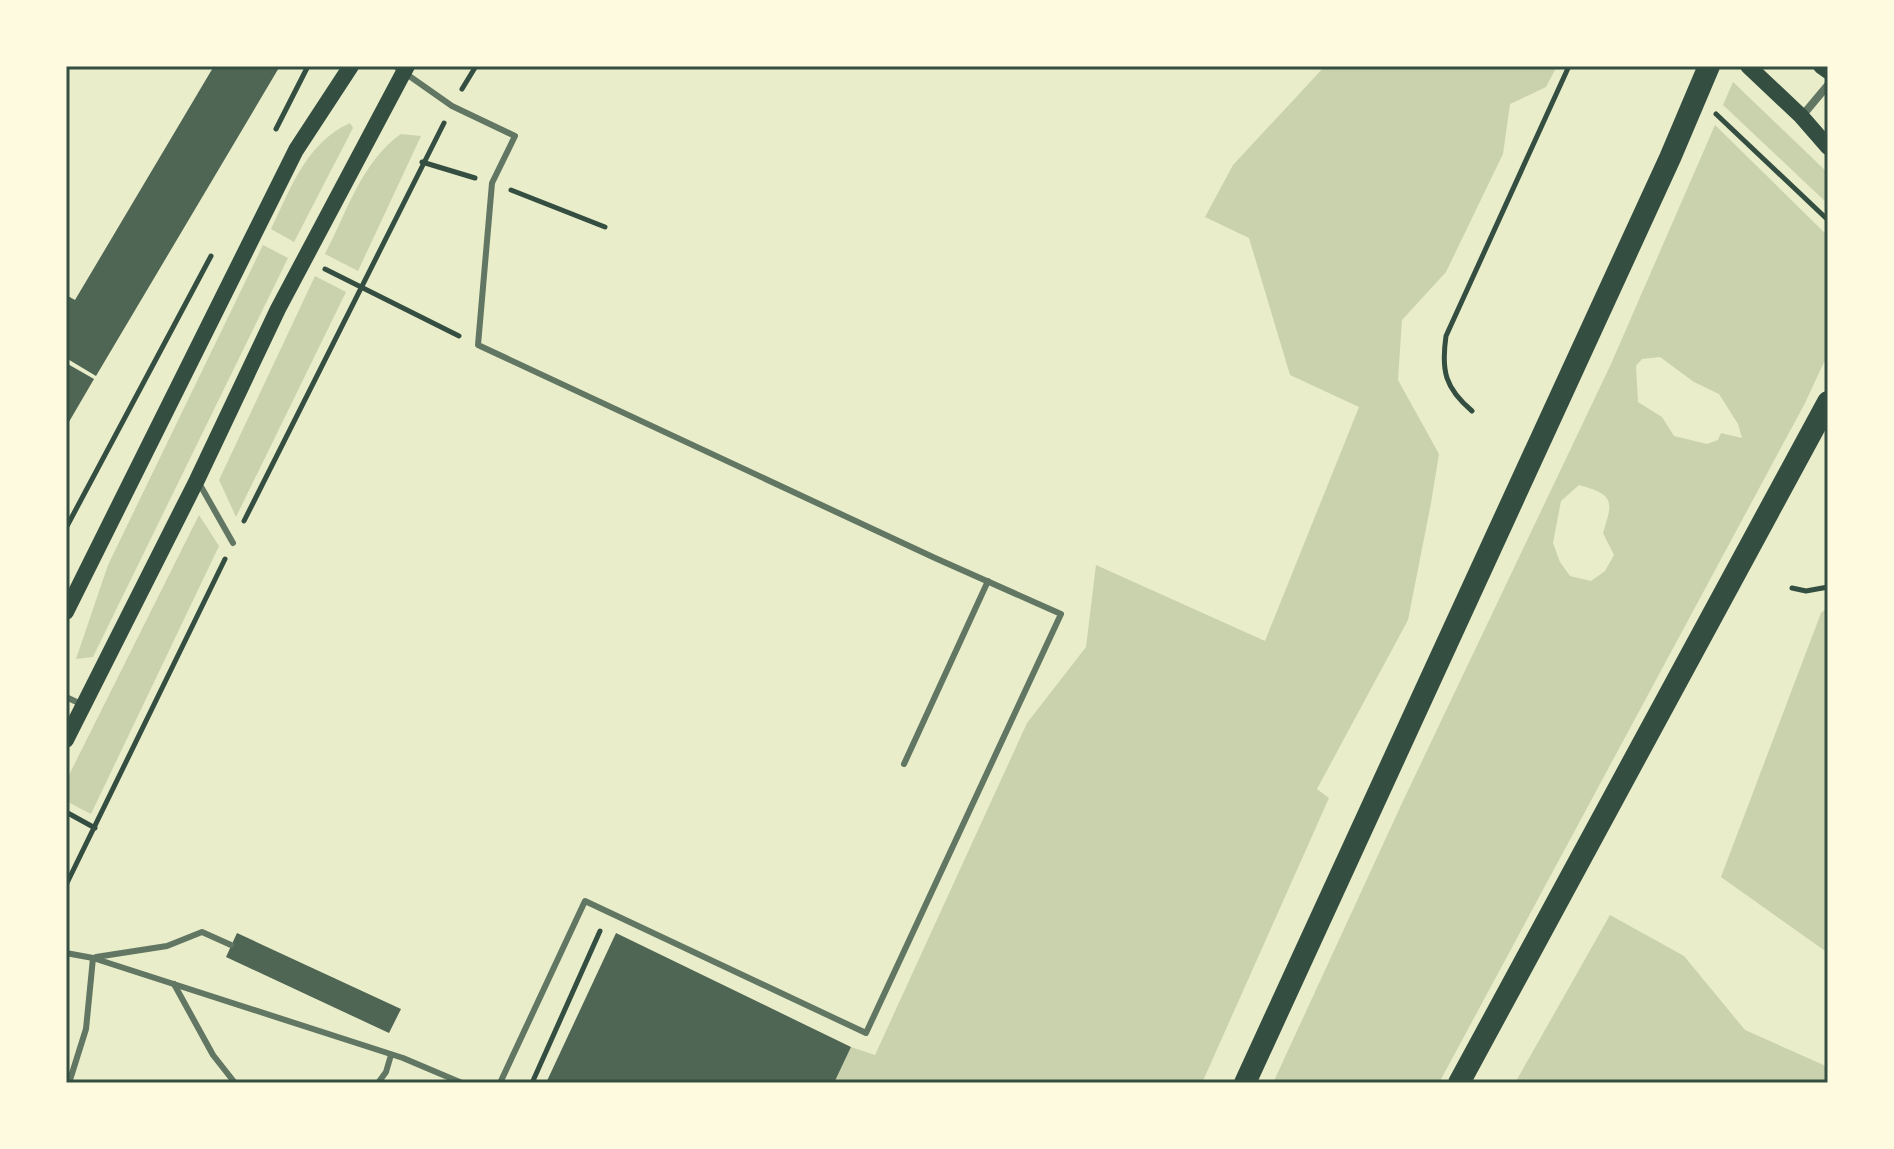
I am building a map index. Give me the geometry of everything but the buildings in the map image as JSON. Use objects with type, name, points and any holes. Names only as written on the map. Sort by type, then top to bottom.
[{"type":"highway","points":[[1245,1083],[1670,158],[1709,66]]},
{"type":"highway","points":[[1459,1083],[1828,402]]},
{"type":"main road","points":[[66,612],[296,150],[351,66]]},
{"type":"main road","points":[[1748,66],[1801,116],[1828,147]]},
{"type":"main road","points":[[1821,66],[1828,71]]},
{"type":"main road","points":[[66,740],[402,68]]},
{"type":"street","points":[[1801,116],[1828,85]]},
{"type":"lane","points":[[402,68],[452,106],[515,136],[492,183],[478,345],[1061,614],[866,1033],[585,901],[500,1083]]},
{"type":"lane","points":[[197,480],[233,543]]},
{"type":"lane","points":[[904,764],[988,581]]},
{"type":"lane","points":[[66,697],[84,705]]},
{"type":"lane","points":[[93,958],[167,946],[202,932],[231,945]]},
{"type":"lane","points":[[66,953],[93,958],[391,1055],[462,1083]]},
{"type":"lane","points":[[69,1083],[86,1029],[93,958]]},
{"type":"lane","points":[[174,984],[213,1055],[235,1083]]},
{"type":"lane","points":[[378,1083],[386,1072],[391,1055]]},
{"type":"path","points":[[272,136],[308,66]]},
{"type":"path","points":[[66,885],[361,287],[452,106],[476,66]]},
{"type":"path","points":[[1472,411],[1461,402],[1445,378],[1443,357],[1446,336],[1569,66]]},
{"type":"path","points":[[1713,110],[1828,220]]},
{"type":"path","points":[[66,528],[215,249]]},
{"type":"path","points":[[305,258],[478,345]]},
{"type":"path","points":[[1792,588],[1806,591],[1828,587]]},
{"type":"path","points":[[66,812],[95,828]]},
{"type":"path","points":[[532,1083],[609,912]]},
{"type":"green space","points":[[1325,66],[1557,66],[1546,87],[1510,104],[1503,154],[1446,272],[1402,320],[1398,380],[1439,454],[1408,620],[1317,789],[1329,798],[1202,1083],[834,1083],[851,1047],[875,1055],[1027,723],[1086,647],[1096,565],[1265,641],[1359,407],[1290,375],[1249,238],[1205,217],[1233,165]]},
{"type":"green space","points":[[1733,82],[1828,173],[1828,204],[1723,105]]},
{"type":"green space","points":[[350,123],[353,128],[294,242],[271,229],[293,183],[311,155],[322,142]]},
{"type":"green space","points":[[1715,125],[1828,236],[1828,354],[1804,405],[1439,1083],[1273,1083],[1403,801],[1611,364]],"holes":[[[1660,357],[1694,382],[1719,394],[1738,424],[1742,438],[1721,433],[1718,440],[1707,444],[1674,436],[1662,417],[1638,402],[1636,366],[1642,359]],[[1579,485],[1605,496],[1609,506],[1603,533],[1614,555],[1605,571],[1591,581],[1570,576],[1560,562],[1553,543],[1561,501]]]},
{"type":"green space","points":[[401,134],[421,136],[358,271],[325,254],[365,173],[387,145]]},
{"type":"green space","points":[[263,245],[288,258],[93,657],[76,659],[108,565]]},
{"type":"green space","points":[[315,276],[346,292],[236,517],[219,480]]},
{"type":"green space","points":[[199,515],[219,546],[91,814],[66,801],[66,781]]},
{"type":"green space","points":[[1828,607],[1828,953],[1721,877],[1821,613]]},
{"type":"green space","points":[[1610,915],[1684,956],[1745,1030],[1828,1067],[1828,1083],[1515,1083]]}]
